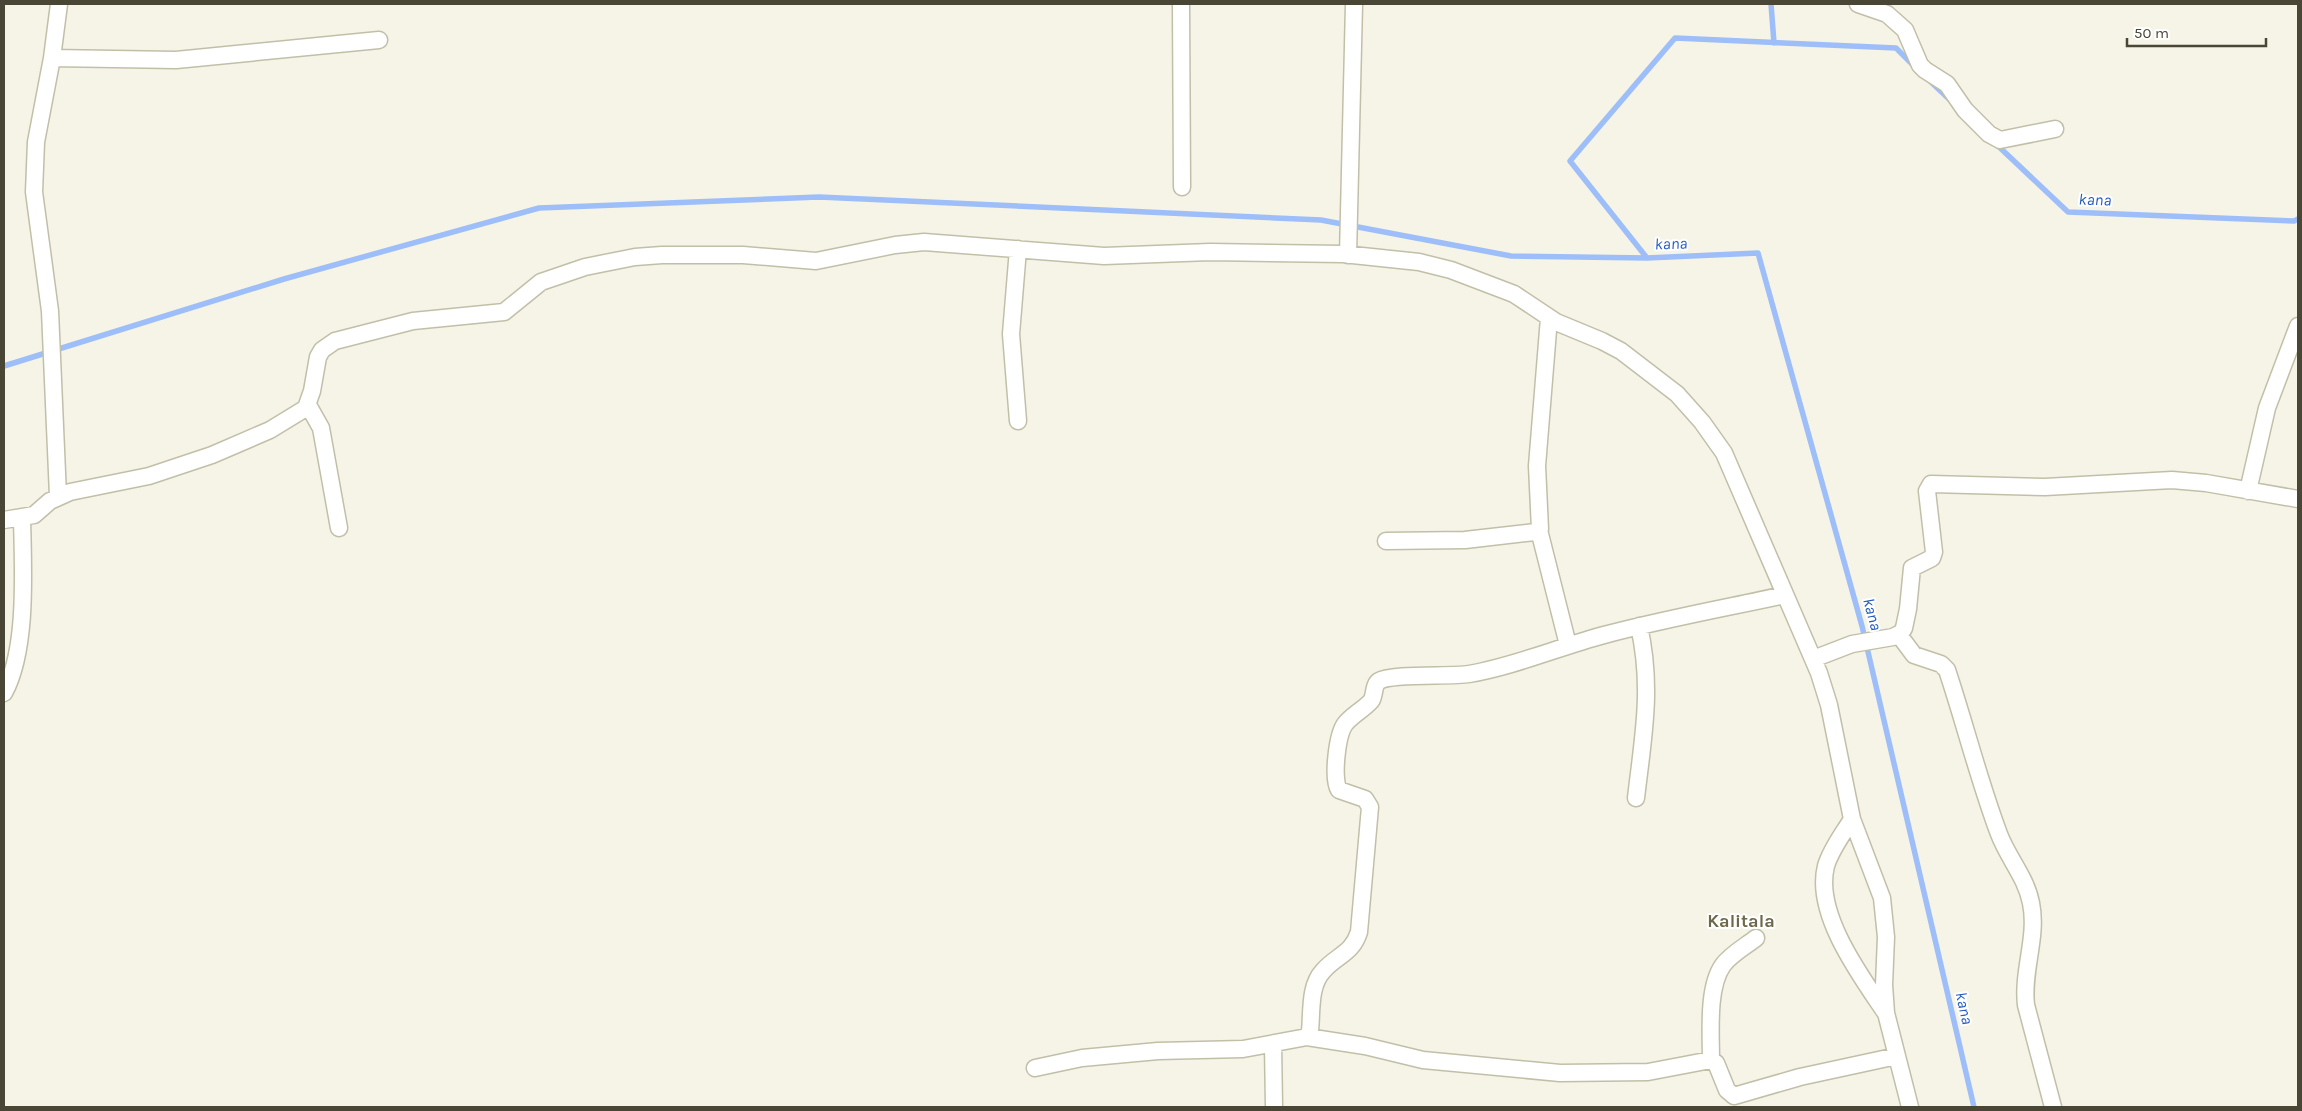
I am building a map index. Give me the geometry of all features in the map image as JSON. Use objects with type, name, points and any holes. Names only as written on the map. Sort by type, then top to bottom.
[{"type":"street","points":[[58,496],[50,311],[34,192],[36,142],[52,58],[59,4]]},
{"type":"street","points":[[1181,4],[1182,187]]},
{"type":"street","points":[[1348,255],[1354,4]]},
{"type":"street","points":[[1858,4],[1880,10],[1905,30],[1920,65],[1929,74],[1947,84],[1966,110],[1993,137],[2000,140],[2055,129]]},
{"type":"street","points":[[52,58],[176,60],[379,40]]},
{"type":"street","points":[[4,520],[34,515],[58,496],[149,476],[212,455],[270,430],[300,413],[308,405],[318,358],[322,350],[335,341],[413,321],[504,312],[541,282],[584,267],[635,257],[662,255],[743,256],[816,261],[908,242],[940,242],[1104,256],[1210,252],[1348,255],[1419,262],[1452,270],[1514,294],[1564,326],[1602,341],[1621,351],[1677,394],[1702,422],[1724,453],[1813,659],[1829,705],[1852,819],[1882,898],[1886,937],[1884,985],[1886,1014],[1910,1107]]},
{"type":"street","points":[[1018,249],[1011,334],[1018,421]]},
{"type":"street","points":[[1549,318],[1537,466],[1539,530],[1568,645]]},
{"type":"street","points":[[2248,491],[2267,408],[2298,326]]},
{"type":"street","points":[[308,405],[321,428],[339,528]]},
{"type":"street","points":[[1813,659],[1863,641],[1896,636],[1904,628],[1912,568],[1933,556],[1935,545],[1927,491],[1928,485],[1931,484],[2045,487],[2172,480],[2206,483],[2298,499]]},
{"type":"street","points":[[4,693],[15,663],[22,608],[22,518]]},
{"type":"street","points":[[1386,541],[1465,540],[1539,530]]},
{"type":"street","points":[[1307,1037],[1310,1031],[1314,991],[1318,979],[1322,971],[1355,944],[1362,914],[1370,807],[1365,799],[1339,790],[1336,785],[1336,768],[1341,733],[1345,724],[1372,700],[1376,685],[1380,681],[1392,678],[1475,672],[1507,665],[1568,645],[1639,626],[1785,595]]},
{"type":"street","points":[[1636,798],[1647,707],[1646,661],[1639,626]]},
{"type":"street","points":[[1896,636],[1914,655],[1941,664],[1947,670],[1994,821],[2004,848],[2024,881],[2028,892],[2034,932],[2024,993],[2053,1107]]},
{"type":"street","points":[[1852,819],[1826,866],[1825,898],[1832,921],[1851,958],[1886,1014]]},
{"type":"street","points":[[1711,1060],[1711,1015],[1715,985],[1719,972],[1728,960],[1756,938]]},
{"type":"street","points":[[1035,1068],[1082,1058],[1158,1051],[1222,1051],[1307,1037],[1365,1046],[1423,1060],[1560,1073],[1648,1072],[1711,1060],[1716,1063],[1730,1094],[1736,1096],[1800,1077],[1897,1056]]},
{"type":"street","points":[[1273,1044],[1274,1107]]},
{"type":"waterway","points":[[1771,4],[1774,43]]},
{"type":"waterway","name":"kana","points":[[1915,67],[1896,48],[1675,38],[1570,161],[1647,258],[1758,253],[1862,626],[1974,1107]]},
{"type":"waterway","name":"kana","points":[[1931,82],[1949,99]]},
{"type":"waterway","name":"kana","points":[[1996,144],[2068,212],[2294,221],[2298,219]]},
{"type":"waterway","points":[[4,366],[284,279],[539,208],[819,197],[1321,220],[1511,256],[1647,258]]},
{"type":"district","name":"Kalitala","points":[[1741,921]]}]
